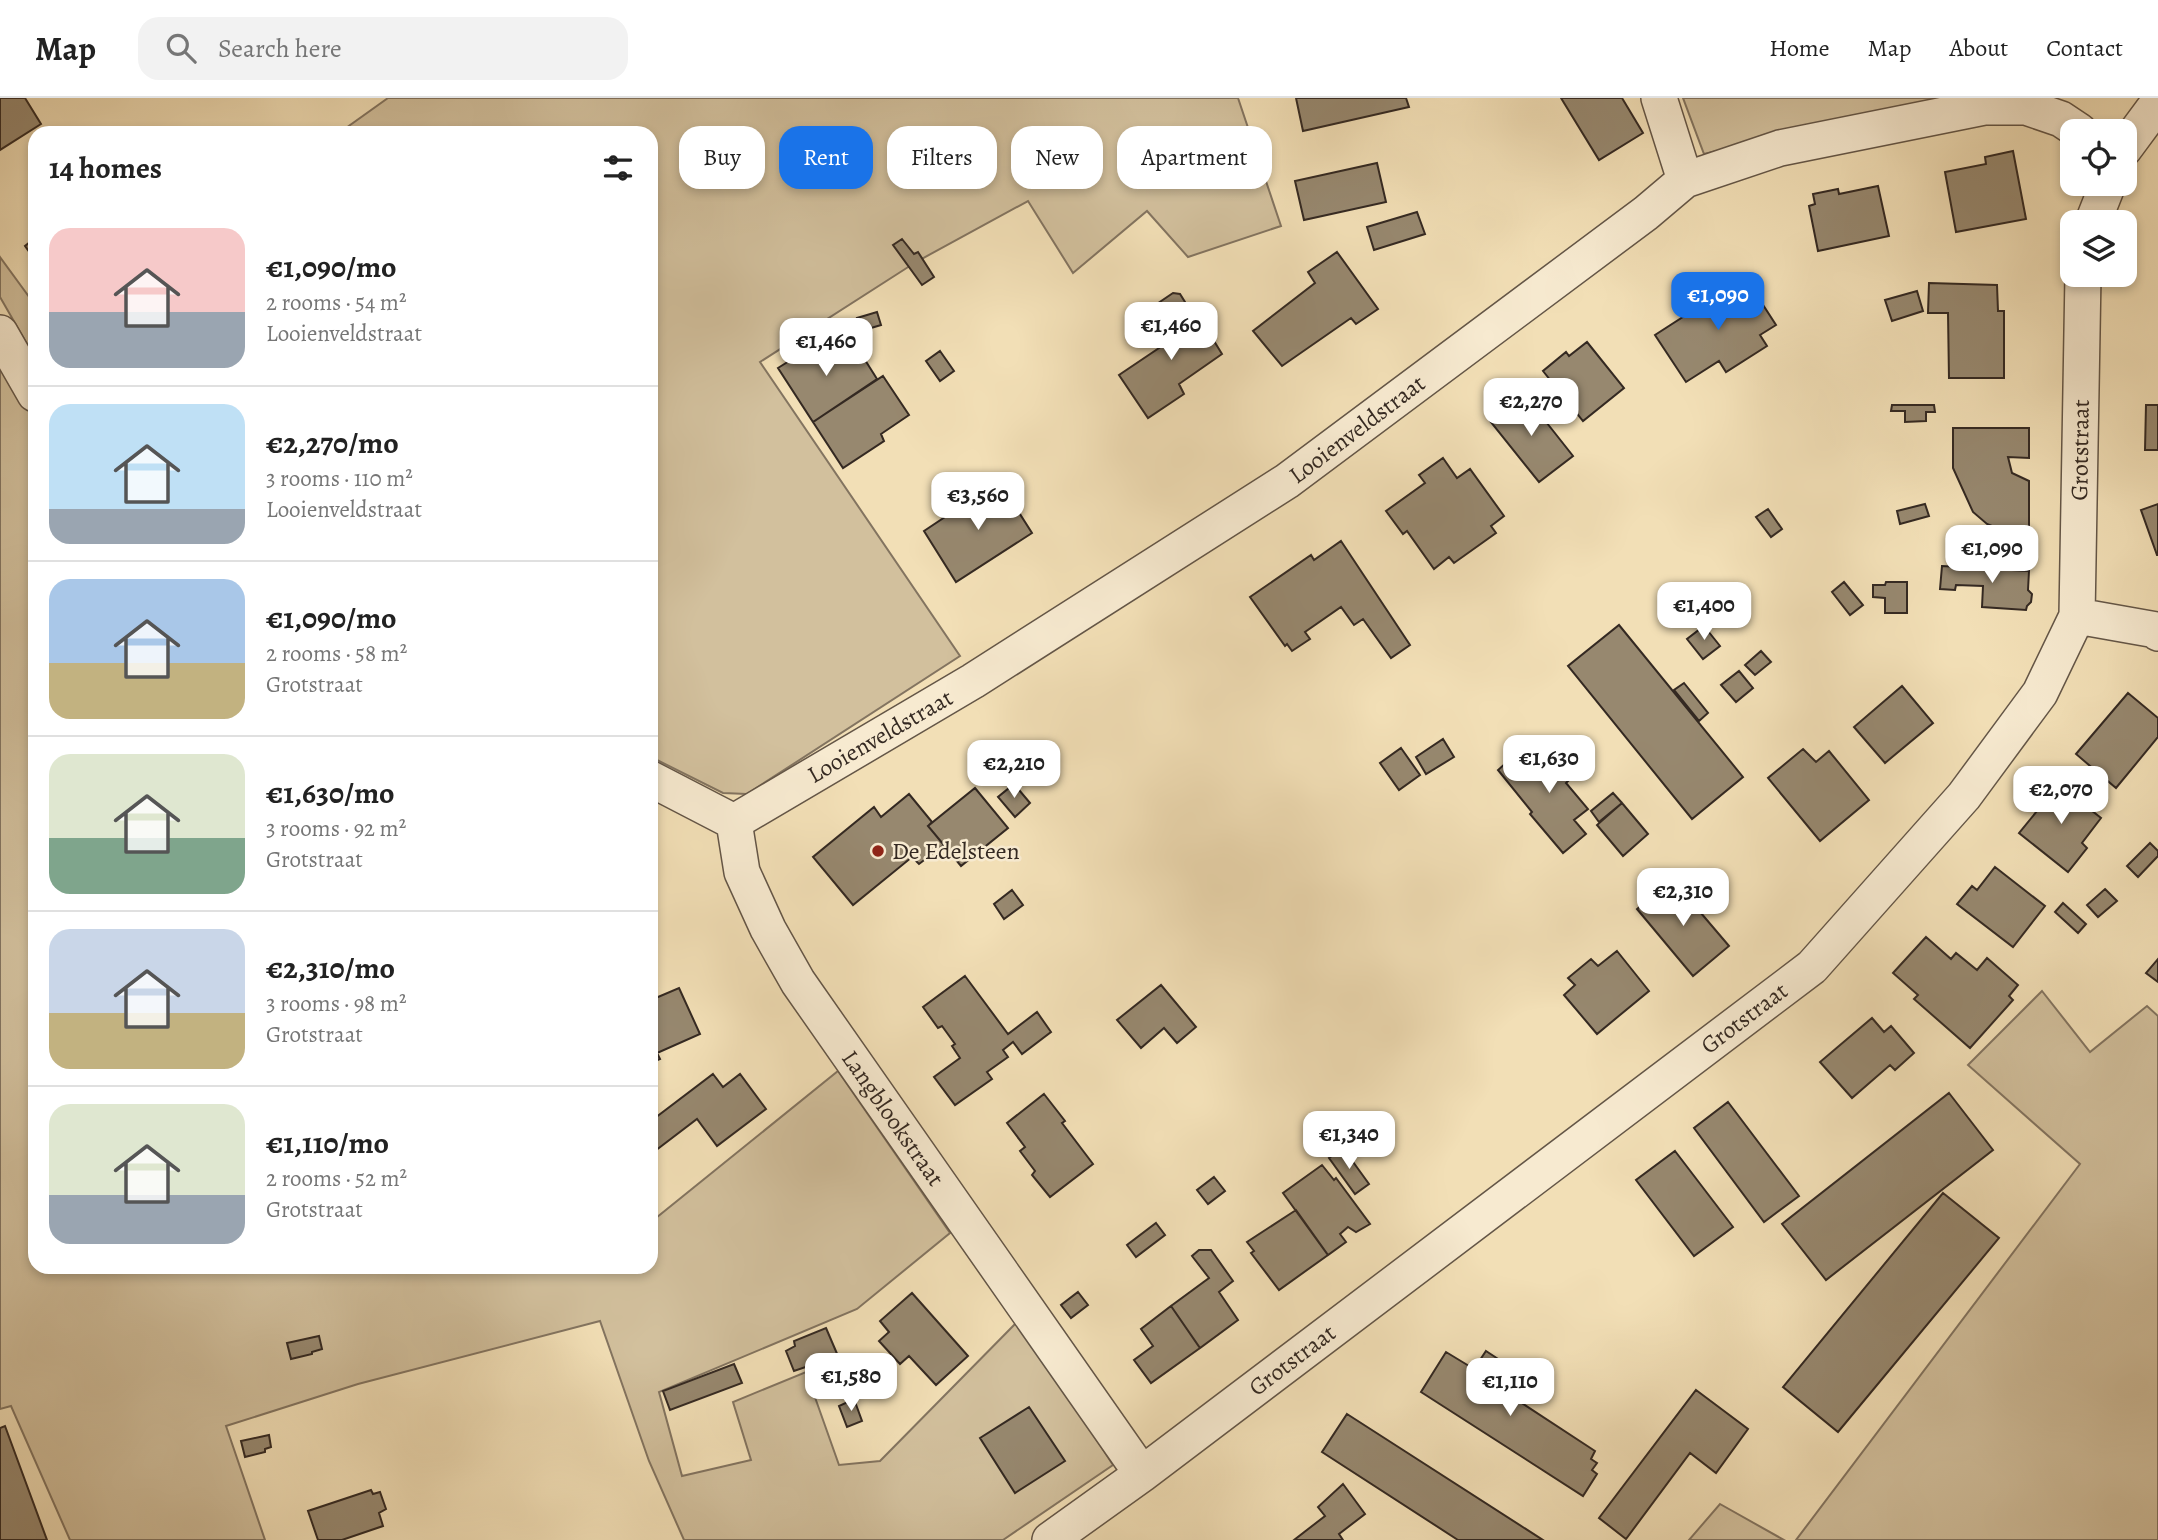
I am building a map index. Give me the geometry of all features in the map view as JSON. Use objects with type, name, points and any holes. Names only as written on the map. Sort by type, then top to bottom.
[{"type":"street","points":[[1659,98],[1685,180]]},
{"type":"street","points":[[2137,131],[2158,103]]},
{"type":"street","name":"Looienveldstraat","points":[[734,822],[973,681],[1287,481],[1646,213],[1685,180],[1780,148],[1984,107],[2026,107],[2061,119]]},
{"type":"street","name":"Grotstraat","points":[[1050,1540],[1142,1474],[1812,967],[1964,796],[2040,693],[2077,616],[2083,287]]},
{"type":"street","points":[[0,333],[28,382]]},
{"type":"street","points":[[2077,616],[2157,631]]},
{"type":"street","points":[[658,783],[734,822]]},
{"type":"street","name":"Langblookstraat","points":[[734,822],[742,872],[768,929],[799,982],[1142,1474]]},
{"type":"shaded area","points":[[388,98],[1238,98],[1247,126],[1117,126],[1117,189],[1269,189],[1281,226],[1188,257],[1147,211],[1073,273],[1028,201],[916,262],[760,362],[960,656],[747,794],[723,793],[658,760],[658,126],[349,126]]},
{"type":"shaded area","points":[[1683,98],[1940,98],[1704,154]]},
{"type":"shaded area","points":[[0,257],[28,295],[28,346],[0,297]]},
{"type":"shaded area","points":[[0,358],[28,409],[28,1274],[658,1274],[658,1216],[838,1071],[950,1233],[857,1309],[659,1392],[682,1476],[751,1460],[733,1402],[806,1372],[839,1465],[880,1461],[1019,1320],[1113,1465],[1003,1540],[684,1540],[649,1461],[600,1321],[358,1384],[226,1426],[265,1540],[70,1540],[11,1406],[0,1409]]},
{"type":"shaded area","points":[[2042,991],[2090,1052],[2147,1006],[2158,1016],[2158,1540],[1796,1540],[2080,1164],[1968,1065]]},
{"type":"shaded area","points":[[1720,1504],[1784,1540],[1689,1540]]},
{"type":"building","points":[[0,98],[25,98],[41,124],[28,126],[28,132],[0,150]]},
{"type":"building","points":[[1296,98],[1406,98],[1409,107],[1303,131]]},
{"type":"building","points":[[1561,98],[1622,98],[1643,133],[1599,160]]},
{"type":"building","points":[[2013,151],[2026,219],[1956,232],[1945,172],[1986,164],[1985,157]]},
{"type":"building","points":[[1377,163],[1386,202],[1304,220],[1295,181]]},
{"type":"building","points":[[1878,186],[1889,236],[1818,251],[1809,206],[1815,204],[1813,194],[1838,189],[1839,194]]},
{"type":"building","points":[[1417,212],[1425,234],[1374,250],[1367,227]]},
{"type":"building","points":[[902,239],[914,254],[918,252],[934,277],[922,285],[893,245]]},
{"type":"building","points":[[1337,252],[1378,309],[1356,324],[1351,318],[1282,366],[1253,331],[1315,283],[1308,272]]},
{"type":"building","points":[[1745,277],[1776,325],[1760,335],[1767,346],[1726,372],[1719,361],[1686,382],[1655,335]]},
{"type":"building","points":[[1929,283],[1997,285],[1998,311],[2004,311],[2004,378],[1949,378],[1948,313],[1928,313]]},
{"type":"building","points":[[1917,291],[1923,311],[1892,321],[1885,300]]},
{"type":"building","points":[[1173,293],[1180,294],[1185,302],[1155,321],[1148,310]]},
{"type":"building","points":[[1188,307],[1195,310],[1205,326],[1210,323],[1206,328],[1222,354],[1179,384],[1184,394],[1148,418],[1119,375],[1162,346],[1148,326],[1152,330]]},
{"type":"building","points":[[877,312],[881,325],[861,331],[857,318]]},
{"type":"building","points":[[821,341],[832,358],[855,344],[877,379],[813,422],[778,368]]},
{"type":"building","points":[[1587,342],[1624,388],[1583,421],[1543,371],[1566,352],[1569,356]]},
{"type":"building","points":[[940,351],[954,371],[940,381],[926,361]]},
{"type":"building","points":[[883,376],[909,415],[881,434],[884,441],[843,468],[813,422]]},
{"type":"building","points":[[1524,394],[1573,456],[1539,482],[1490,421]]},
{"type":"building","points":[[1892,405],[1934,405],[1935,412],[1926,412],[1926,421],[1905,422],[1905,411],[1891,411]]},
{"type":"building","points":[[2146,405],[2158,405],[2158,450],[2145,450]]},
{"type":"building","points":[[1953,428],[2029,428],[2029,458],[2008,457],[2012,473],[2029,481],[2029,536],[1987,524],[1973,512],[1953,468]]},
{"type":"building","points":[[1443,458],[1457,478],[1470,469],[1504,516],[1491,526],[1496,533],[1454,563],[1449,557],[1434,569],[1407,531],[1403,534],[1386,511],[1425,483],[1419,475]]},
{"type":"building","points":[[999,481],[1032,533],[956,582],[924,531]]},
{"type":"building","points":[[1925,504],[1929,516],[1900,524],[1897,511]]},
{"type":"building","points":[[2158,504],[2158,555],[2157,555],[2141,510]]},
{"type":"building","points":[[1768,509],[1782,529],[1771,537],[1756,517]]},
{"type":"building","points":[[1341,541],[1410,645],[1391,658],[1363,619],[1354,625],[1341,607],[1305,632],[1310,639],[1292,651],[1287,644],[1285,646],[1250,597],[1311,555],[1314,560]]},
{"type":"building","points":[[1942,566],[2029,571],[2028,590],[2032,594],[2031,602],[2026,610],[1982,607],[1983,586],[1956,585],[1955,590],[1940,589]]},
{"type":"building","points":[[1844,582],[1863,605],[1850,615],[1832,592]]},
{"type":"building","points":[[1886,582],[1907,582],[1907,613],[1885,613],[1885,598],[1873,597],[1873,585],[1885,585]]},
{"type":"building","points":[[1619,625],[1743,777],[1692,819],[1568,666]]},
{"type":"building","points":[[1704,626],[1720,646],[1703,659],[1687,639]]},
{"type":"building","points":[[1761,651],[1771,662],[1755,675],[1745,665]]},
{"type":"building","points":[[1739,671],[1753,688],[1736,702],[1721,685]]},
{"type":"building","points":[[1684,683],[1708,713],[1699,721],[1674,690]]},
{"type":"building","points":[[1902,686],[1933,723],[1885,763],[1854,727]]},
{"type":"building","points":[[2128,693],[2158,718],[2158,737],[2116,788],[2076,754]]},
{"type":"building","points":[[1443,739],[1454,757],[1426,774],[1416,757]]},
{"type":"building","points":[[1401,748],[1420,775],[1399,790],[1380,763]]},
{"type":"building","points":[[1562,748],[1578,768],[1567,777],[1569,780],[1566,783],[1588,809],[1574,820],[1586,834],[1563,853],[1498,770],[1515,755],[1525,768],[1544,753],[1555,753]]},
{"type":"building","points":[[1803,749],[1816,762],[1829,751],[1869,800],[1820,841],[1768,778]]},
{"type":"building","points":[[2053,780],[2101,818],[2082,843],[2087,848],[2068,872],[2019,833],[2042,805],[2037,801]]},
{"type":"building","points":[[1014,784],[1030,803],[1015,817],[998,797]]},
{"type":"building","points":[[975,788],[1008,828],[961,866],[928,826]]},
{"type":"building","points":[[1613,793],[1622,803],[1599,822],[1591,811]]},
{"type":"building","name":"De Edelsteen","points":[[909,794],[932,822],[928,826],[944,845],[919,864],[912,857],[853,905],[813,857],[874,807],[881,817]]},
{"type":"building","points":[[1622,803],[1648,834],[1623,856],[1597,825]]},
{"type":"building","points":[[2150,843],[2158,851],[2158,856],[2138,877],[2127,866]]},
{"type":"building","points":[[1995,867],[2045,906],[2013,947],[1957,904],[1972,886],[1977,890]]},
{"type":"building","points":[[1672,879],[1729,946],[1693,976],[1637,909]]},
{"type":"building","points":[[2105,889],[2117,901],[2098,917],[2087,905]]},
{"type":"building","points":[[1012,890],[1023,905],[1004,919],[994,904]]},
{"type":"building","points":[[2063,903],[2086,924],[2078,933],[2055,912]]},
{"type":"building","points":[[1926,937],[1951,959],[1956,953],[1977,970],[1987,958],[2018,985],[2009,996],[2013,1000],[1970,1048],[1914,999],[1918,995],[1893,973]]},
{"type":"building","points":[[1617,951],[1649,991],[1597,1034],[1564,995],[1575,985],[1568,978],[1591,959],[1598,966]]},
{"type":"building","points":[[2158,959],[2158,982],[2146,973]]},
{"type":"building","points":[[965,976],[1008,1034],[1037,1012],[1051,1032],[1022,1054],[1013,1042],[1003,1050],[1008,1057],[987,1072],[992,1079],[955,1105],[934,1077],[960,1058],[952,1046],[955,1044],[942,1026],[938,1028],[923,1007]]},
{"type":"building","points":[[1161,985],[1196,1027],[1177,1043],[1164,1028],[1141,1048],[1117,1020]]},
{"type":"building","points":[[679,988],[700,1034],[658,1053],[658,997]]},
{"type":"building","points":[[1872,1018],[1884,1032],[1891,1026],[1914,1053],[1895,1070],[1890,1065],[1852,1098],[1820,1062]]},
{"type":"building","points":[[713,1074],[723,1087],[740,1074],[766,1109],[717,1146],[697,1119],[658,1149],[658,1116]]},
{"type":"building","points":[[1949,1093],[1993,1150],[1826,1280],[1782,1224]]},
{"type":"building","points":[[1044,1094],[1093,1164],[1050,1197],[1032,1175],[1035,1171],[1020,1151],[1025,1147],[1007,1123]]},
{"type":"building","points":[[1728,1102],[1799,1196],[1764,1222],[1694,1128]]},
{"type":"building","points":[[1343,1148],[1369,1184],[1355,1194],[1329,1158]]},
{"type":"building","points":[[1675,1151],[1733,1227],[1694,1256],[1636,1180]]},
{"type":"building","points":[[1322,1165],[1334,1180],[1336,1178],[1370,1224],[1356,1232],[1348,1227],[1340,1234],[1346,1242],[1328,1255],[1283,1193]]},
{"type":"building","points":[[1214,1177],[1225,1191],[1208,1204],[1197,1190]]},
{"type":"building","points":[[1943,1193],[1999,1238],[1838,1432],[1783,1387]]},
{"type":"building","points":[[1296,1210],[1328,1255],[1279,1290],[1251,1253],[1254,1251],[1247,1242]]},
{"type":"building","points":[[1156,1223],[1165,1235],[1136,1257],[1127,1245]]},
{"type":"building","points":[[1199,1250],[1211,1250],[1233,1281],[1219,1292],[1238,1320],[1200,1348],[1171,1306],[1209,1278],[1192,1256]]},
{"type":"building","points":[[1078,1292],[1088,1305],[1071,1318],[1061,1305]]},
{"type":"building","points":[[912,1293],[968,1356],[936,1385],[909,1356],[900,1364],[879,1341],[889,1332],[880,1321]]},
{"type":"building","points":[[1171,1306],[1200,1348],[1151,1383],[1134,1360],[1153,1346],[1141,1329]]},
{"type":"building","points":[[826,1328],[838,1356],[794,1371],[786,1351],[795,1346],[794,1341]]},
{"type":"building","points":[[319,1336],[322,1349],[291,1359],[287,1343]]},
{"type":"building","points":[[1486,1351],[1521,1374],[1508,1394],[1595,1451],[1591,1459],[1597,1463],[1592,1470],[1597,1474],[1583,1496],[1421,1392],[1446,1352],[1474,1369]]},
{"type":"building","points":[[734,1364],[742,1383],[670,1410],[663,1391]]},
{"type":"building","points":[[1696,1390],[1748,1429],[1716,1473],[1690,1453],[1626,1539],[1599,1518]]},
{"type":"building","points":[[854,1399],[862,1421],[847,1427],[839,1406]]},
{"type":"building","points":[[1029,1407],[1065,1461],[1015,1493],[980,1438]]},
{"type":"building","points":[[1347,1414],[1543,1540],[1458,1540],[1322,1452]]},
{"type":"building","points":[[5,1426],[47,1540],[0,1540],[0,1428]]},
{"type":"building","points":[[269,1435],[271,1447],[265,1449],[265,1452],[245,1457],[241,1441]]},
{"type":"building","points":[[1343,1484],[1365,1514],[1339,1534],[1343,1540],[1294,1540],[1325,1516],[1318,1507]]},
{"type":"building","points":[[371,1490],[373,1494],[380,1492],[386,1509],[379,1513],[383,1526],[342,1540],[318,1540],[308,1511]]},
{"type":"place","name":"De Edelsteen","points":[[878,851]]}]
